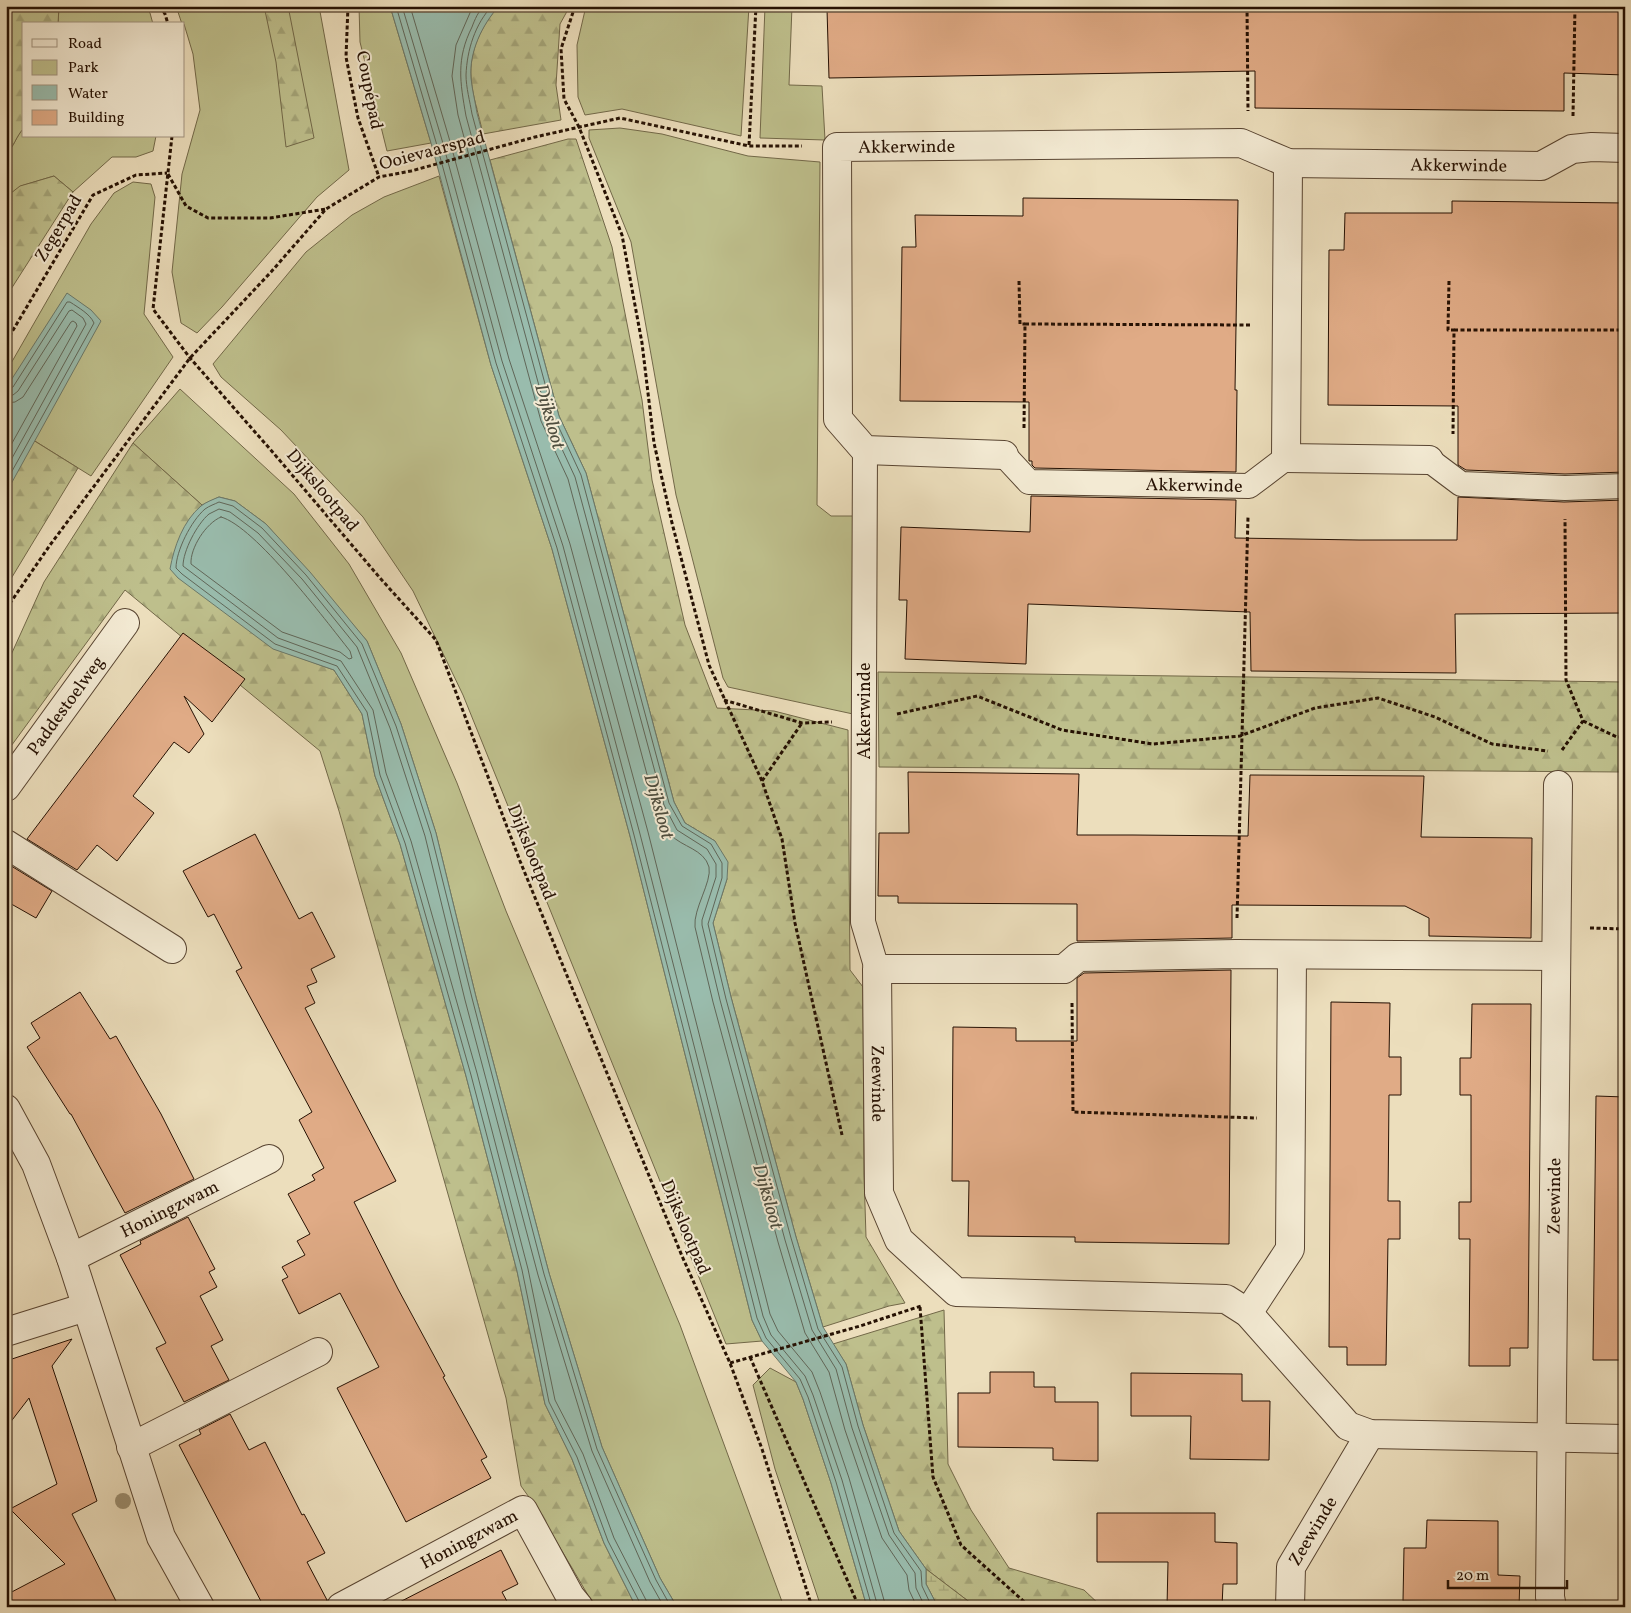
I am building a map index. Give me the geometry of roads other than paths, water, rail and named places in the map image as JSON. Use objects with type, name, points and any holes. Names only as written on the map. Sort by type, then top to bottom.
[{"type":"street","name":"Akkerwinde","points":[[877,970],[863,922],[865,450],[838,419],[838,147],[1242,143],[1288,163],[1541,166],[1572,149],[1592,147],[1625,148]]},
{"type":"street","points":[[1288,163],[1286,458],[1429,460],[1462,484],[1565,488],[1625,486]]},
{"type":"street","points":[[865,450],[1004,455]]},
{"type":"street","name":"Akkerwinde","points":[[1004,455],[1029,482],[1249,486],[1286,458]]},
{"type":"street","name":"Paddestoelweg","points":[[6,787],[125,623]]},
{"type":"street","name":"Zeewinde","points":[[1552,1607],[1550,1597],[1551,1437],[1558,785]]},
{"type":"street","points":[[6,844],[172,948]]},
{"type":"street","points":[[877,970],[1064,969],[1078,957],[1236,954],[1556,956]]},
{"type":"street","points":[[1292,955],[1290,1249],[1248,1313],[1348,1426],[1370,1434],[1625,1438]]},
{"type":"street","name":"Zeewinde","points":[[877,970],[879,1193],[899,1240],[956,1292],[1226,1299],[1248,1313]]},
{"type":"street","points":[[6,1109],[36,1164],[71,1258],[161,1537],[200,1607]]},
{"type":"street","name":"Honingzwam","points":[[71,1258],[269,1159]]},
{"type":"street","points":[[6,1332],[86,1307]]},
{"type":"street","points":[[131,1447],[318,1352]]},
{"type":"street","name":"Zeewinde","points":[[1290,1607],[1290,1567],[1370,1434]]},
{"type":"street","name":"Honingzwam","points":[[341,1607],[523,1510],[570,1596],[579,1607]]},
{"type":"water","name":"Dijksloot","points":[[390,6],[499,6],[482,30],[474,49],[471,68],[472,86],[477,113],[559,416],[586,473],[674,802],[685,823],[715,841],[728,862],[727,879],[713,923],[731,997],[796,1237],[823,1327],[846,1364],[863,1425],[899,1531],[926,1569],[926,1584],[938,1607],[867,1607],[831,1483],[803,1399],[796,1382],[762,1341],[752,1320],[630,836],[552,549],[491,365],[431,143]]},
{"type":"water","points":[[67,293],[91,310],[101,321],[6,493],[6,388]]},
{"type":"water","points":[[219,497],[235,501],[266,524],[310,572],[367,641],[401,724],[436,833],[476,997],[549,1273],[602,1447],[660,1578],[677,1607],[636,1607],[604,1543],[572,1459],[545,1404],[517,1271],[466,1076],[400,844],[375,776],[362,714],[334,670],[273,649],[178,578],[170,569],[177,543],[189,519],[201,506]]}]
